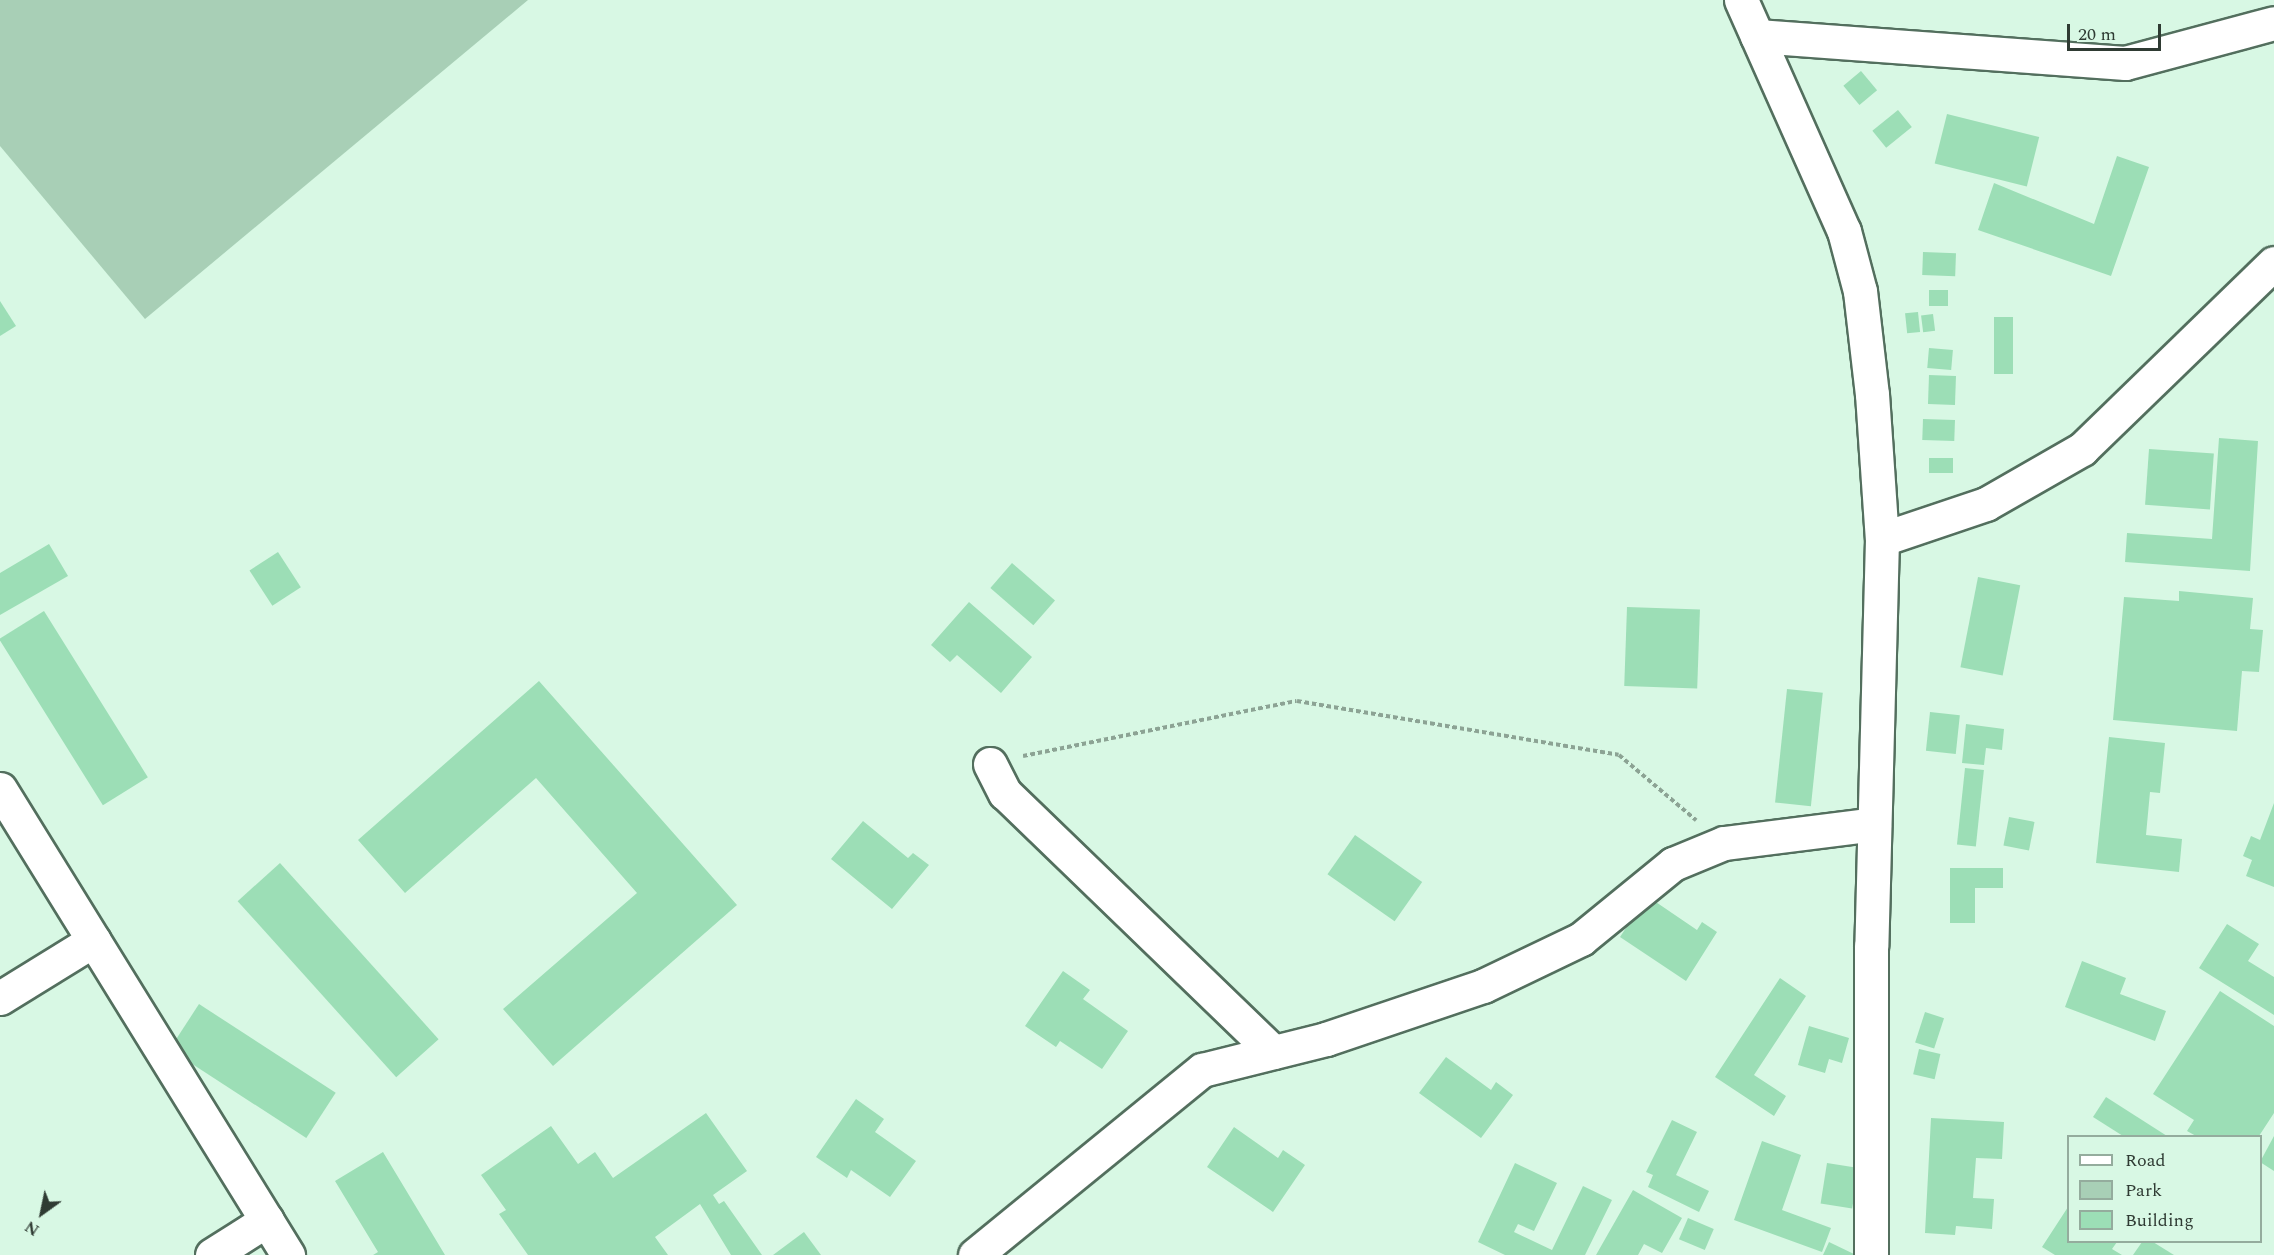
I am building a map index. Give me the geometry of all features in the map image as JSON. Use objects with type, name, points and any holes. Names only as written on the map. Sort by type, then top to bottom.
[{"type":"street","points":[[1741,0],[1844,231],[1860,291],[1882,538],[1874,824],[1871,1255]]},
{"type":"street","points":[[1757,36],[2125,63],[2274,23]]},
{"type":"street","points":[[1882,538],[1986,504],[2082,449],[2274,263]]},
{"type":"street","points":[[990,764],[1005,793],[1273,1052]]},
{"type":"street","points":[[0,789],[288,1255]]},
{"type":"street","points":[[975,1255],[1202,1070],[1273,1052],[1483,986],[1581,939],[1673,864],[1724,843],[1874,824]]},
{"type":"street","points":[[0,998],[94,940]]},
{"type":"street","points":[[212,1255],[267,1220]]},
{"type":"path","points":[[990,764],[1297,701],[1619,756],[1724,843]]},
{"type":"green space","points":[[0,0],[528,0],[145,319],[0,146]]},
{"type":"building","points":[[1861,71],[1877,90],[1859,105],[1843,86]]},
{"type":"building","points":[[1898,110],[1912,127],[1886,148],[1872,131]]},
{"type":"building","points":[[1947,114],[2039,137],[2027,186],[1935,163]]},
{"type":"building","points":[[2117,156],[2149,167],[2111,276],[1978,230],[1994,183],[2094,224]]},
{"type":"building","points":[[1923,252],[1956,253],[1955,276],[1922,275]]},
{"type":"building","points":[[1929,290],[1948,290],[1948,306],[1929,306]]},
{"type":"building","points":[[0,301],[16,326],[0,336]]},
{"type":"building","points":[[1918,312],[1920,332],[1907,333],[1905,313]]},
{"type":"building","points":[[1933,314],[1935,331],[1923,332],[1921,315]]},
{"type":"building","points":[[1994,317],[2013,317],[2013,374],[1994,374]]},
{"type":"building","points":[[1929,348],[1953,350],[1951,370],[1927,368]]},
{"type":"building","points":[[1929,375],[1956,376],[1955,405],[1928,404]]},
{"type":"building","points":[[1923,419],[1955,420],[1954,441],[1922,440]]},
{"type":"building","points":[[2219,438],[2258,441],[2250,571],[2125,562],[2127,533],[2212,539]]},
{"type":"building","points":[[2149,449],[2214,454],[2210,509],[2145,505]]},
{"type":"building","points":[[1929,458],[1953,458],[1953,473],[1929,473]]},
{"type":"building","points":[[49,544],[68,576],[0,615],[0,573]]},
{"type":"building","points":[[278,552],[301,587],[272,606],[249,571]]},
{"type":"building","points":[[1012,563],[1055,600],[1033,625],[990,588]]},
{"type":"building","points":[[1978,577],[2020,585],[2003,676],[1960,667]]},
{"type":"building","points":[[2179,591],[2253,598],[2250,629],[2263,630],[2259,672],[2242,671],[2237,731],[2113,720],[2124,597],[2179,601]]},
{"type":"building","points":[[969,602],[1032,657],[1001,693],[957,655],[950,662],[931,645]]},
{"type":"building","points":[[1627,607],[1700,610],[1697,688],[1624,686]]},
{"type":"building","points":[[44,611],[148,777],[103,805],[0,641]]},
{"type":"building","points":[[539,681],[737,905],[553,1066],[503,1009],[637,893],[536,778],[405,893],[358,840]]},
{"type":"building","points":[[1787,689],[1823,693],[1811,806],[1775,802]]},
{"type":"building","points":[[1930,712],[1960,715],[1956,754],[1926,751]]},
{"type":"building","points":[[1966,724],[2004,729],[2002,750],[1986,748],[1984,765],[1962,763]]},
{"type":"building","points":[[2109,737],[2165,743],[2160,793],[2150,792],[2146,835],[2182,839],[2179,872],[2096,863]]},
{"type":"building","points":[[1965,768],[1984,770],[1976,847],[1957,845]]},
{"type":"building","points":[[2274,803],[2274,887],[2246,876],[2252,860],[2243,856],[2251,836],[2260,840]]},
{"type":"building","points":[[2009,817],[2035,822],[2029,850],[2003,845]]},
{"type":"building","points":[[863,821],[908,858],[913,853],[929,865],[892,909],[831,859]]},
{"type":"building","points":[[1355,835],[1422,882],[1395,921],[1327,874]]},
{"type":"building","points":[[280,863],[439,1039],[396,1077],[238,901]]},
{"type":"building","points":[[1950,868],[2003,868],[2003,888],[1975,888],[1975,923],[1950,923]]},
{"type":"building","points":[[1647,896],[1697,930],[1702,922],[1717,932],[1686,981],[1620,937]]},
{"type":"building","points":[[2227,924],[2259,944],[2248,961],[2274,977],[2274,1015],[2199,968]]},
{"type":"building","points":[[2082,961],[2126,978],[2120,994],[2166,1011],[2155,1041],[2065,1007]]},
{"type":"building","points":[[1063,971],[1090,990],[1083,999],[1128,1031],[1102,1069],[1060,1041],[1056,1047],[1025,1026]]},
{"type":"building","points":[[1780,978],[1806,996],[1754,1075],[1786,1096],[1774,1116],[1715,1077]]},
{"type":"building","points":[[2220,991],[2274,1026],[2274,1113],[2260,1135],[2194,1135],[2187,1131],[2194,1120],[2153,1094]]},
{"type":"building","points":[[199,1004],[336,1093],[306,1138],[170,1049]]},
{"type":"building","points":[[1925,1012],[1944,1018],[1934,1049],[1915,1042]]},
{"type":"building","points":[[1809,1026],[1849,1038],[1842,1063],[1829,1059],[1825,1073],[1798,1065]]},
{"type":"building","points":[[1919,1049],[1940,1054],[1935,1079],[1913,1074]]},
{"type":"building","points":[[1446,1057],[1491,1090],[1496,1082],[1513,1095],[1481,1138],[1419,1093]]},
{"type":"building","points":[[2106,1097],[2165,1135],[2121,1135],[2093,1117]]},
{"type":"building","points":[[856,1099],[884,1119],[875,1132],[916,1161],[890,1197],[851,1170],[847,1178],[816,1157]]},
{"type":"building","points":[[706,1113],[747,1171],[713,1195],[719,1204],[724,1201],[762,1255],[731,1255],[700,1204],[655,1237],[668,1255],[528,1255],[499,1214],[506,1210],[481,1175],[551,1126],[578,1164],[595,1152],[613,1178]]},
{"type":"building","points":[[1931,1118],[2004,1122],[2002,1159],[1976,1158],[1973,1198],[1994,1199],[1992,1229],[1956,1226],[1955,1235],[1925,1233]]},
{"type":"building","points":[[1672,1120],[1697,1132],[1676,1175],[1709,1191],[1699,1212],[1648,1187],[1653,1175],[1646,1172]]},
{"type":"building","points":[[1234,1127],[1278,1158],[1283,1150],[1305,1165],[1273,1212],[1207,1167]]},
{"type":"building","points":[[2274,1136],[2274,1171],[2262,1163],[2262,1158]]},
{"type":"building","points":[[1762,1141],[1801,1155],[1782,1210],[1831,1228],[1822,1252],[1734,1220]]},
{"type":"building","points":[[383,1152],[445,1255],[373,1255],[378,1252],[335,1181]]},
{"type":"building","points":[[1515,1163],[1557,1183],[1534,1231],[1518,1224],[1514,1232],[1552,1250],[1583,1186],[1612,1200],[1585,1255],[1505,1255],[1478,1242]]},
{"type":"building","points":[[1827,1163],[1859,1168],[1852,1209],[1821,1203]]},
{"type":"building","points":[[1633,1190],[1682,1218],[1662,1253],[1644,1244],[1638,1255],[1596,1255]]},
{"type":"building","points":[[2067,1209],[2067,1243],[2116,1243],[2112,1249],[2122,1255],[2055,1255],[2042,1247]]},
{"type":"building","points":[[1688,1218],[1714,1229],[1705,1250],[1679,1239]]},
{"type":"building","points":[[804,1232],[821,1255],[773,1255]]},
{"type":"building","points":[[1829,1242],[1856,1255],[1823,1255]]},
{"type":"building","points":[[2141,1243],[2155,1243],[2174,1255],[2133,1255]]}]
